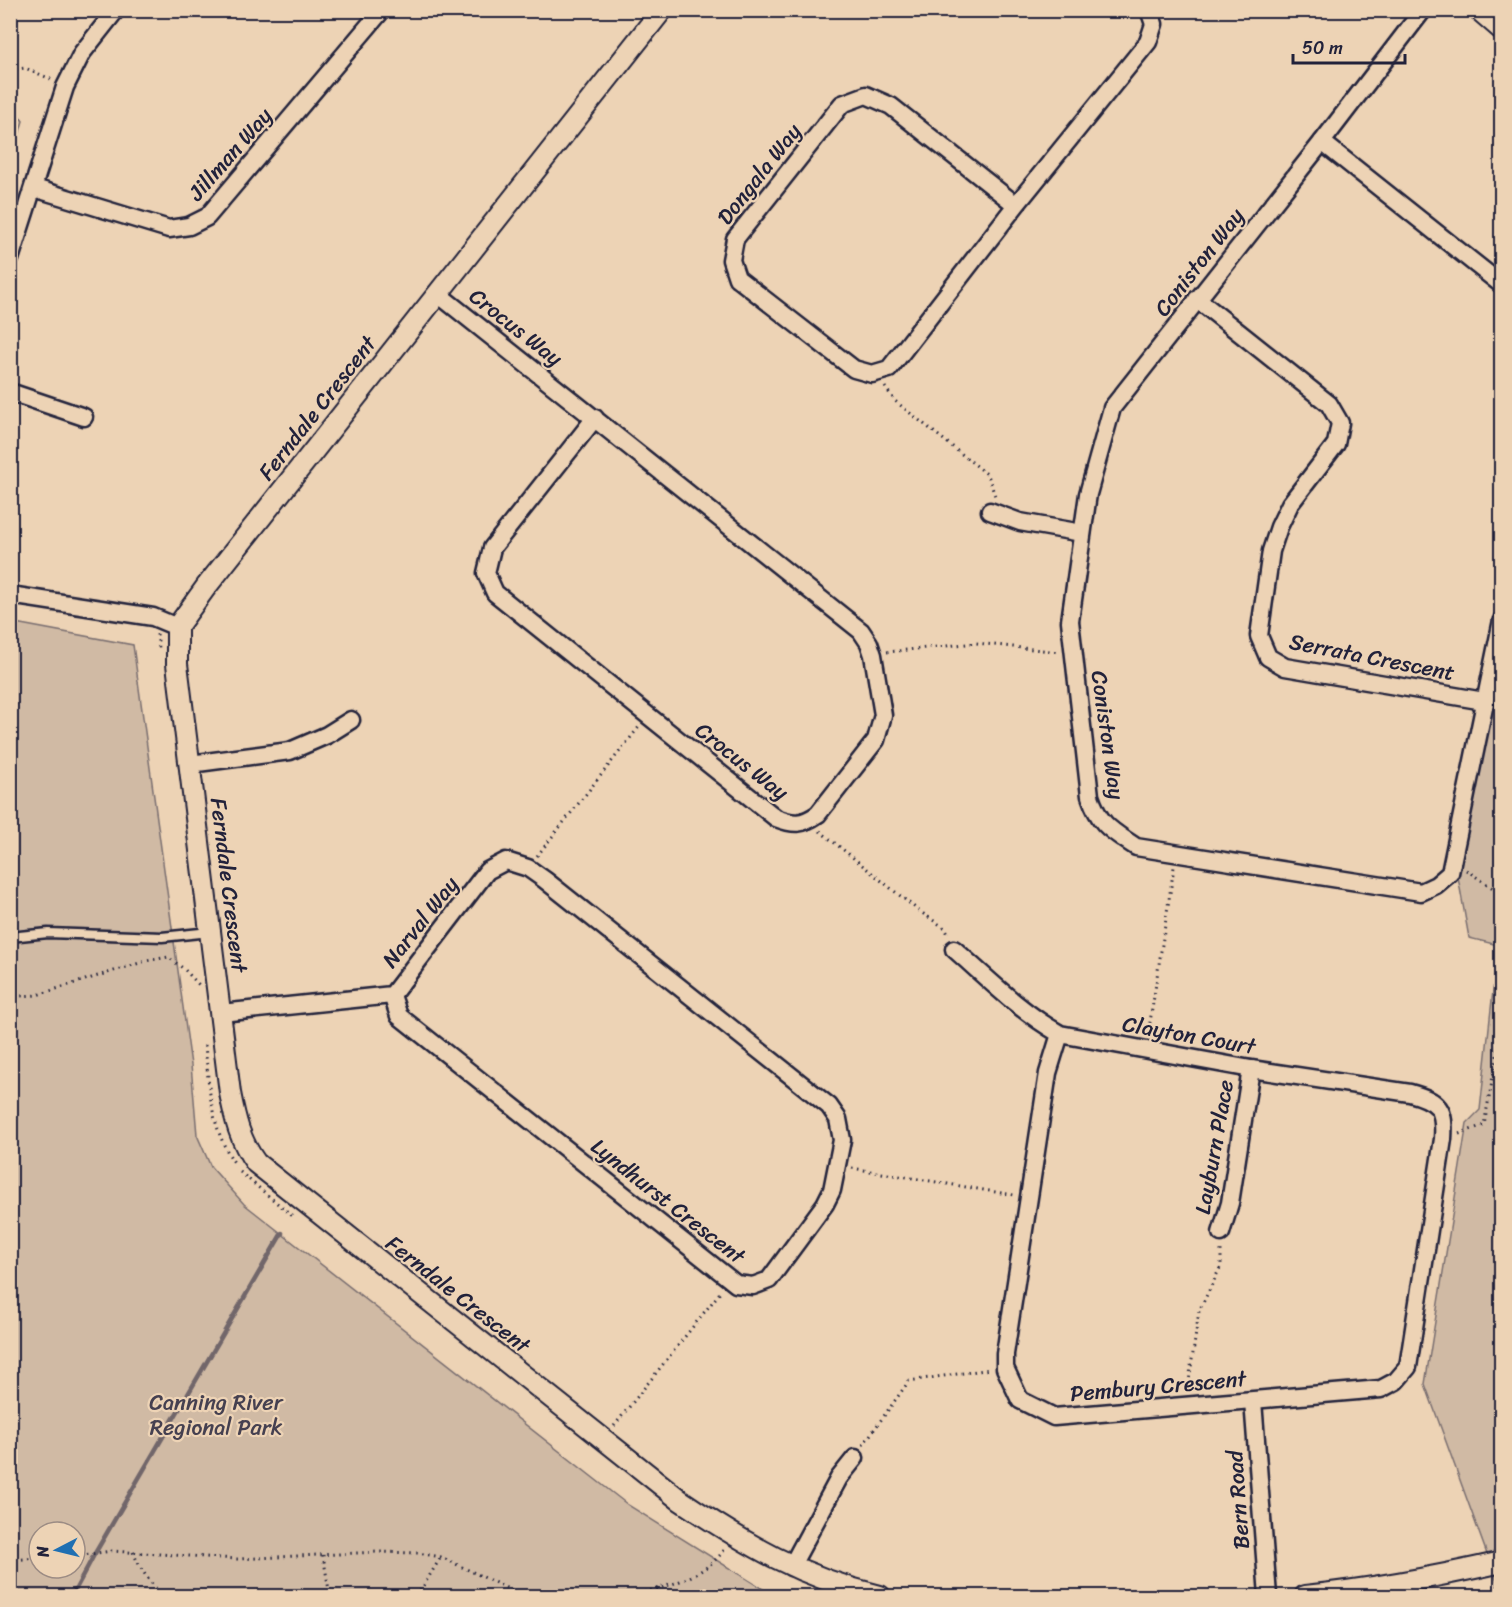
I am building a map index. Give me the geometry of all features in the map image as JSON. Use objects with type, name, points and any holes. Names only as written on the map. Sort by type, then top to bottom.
[{"type":"street","points":[[10,259],[65,87],[82,54],[116,10]]},
{"type":"street","name":"Jillman Way","points":[[34,188],[169,229],[189,226],[207,217],[382,10]]},
{"type":"street","name":"Ferndale Crescent","points":[[662,10],[213,578],[177,627],[177,664],[230,1093],[246,1150],[256,1163],[680,1500],[732,1536],[791,1567],[845,1587],[880,1596]]},
{"type":"street","name":"Coniston Way","points":[[1423,10],[1112,408],[1088,494],[1070,621],[1090,796],[1096,812],[1106,827],[1136,847],[1421,892],[1436,885],[1450,873],[1452,865]]},
{"type":"street","points":[[1479,10],[1502,30]]},
{"type":"street","points":[[877,372],[889,369],[1016,205],[1149,42],[1152,17]]},
{"type":"street","name":"Dongala Way","points":[[877,372],[872,374],[854,369],[738,278],[731,260],[735,239],[842,104],[866,95],[891,106],[1016,205]]},
{"type":"street","points":[[1322,142],[1502,285]]},
{"type":"street","name":"Crocus Way","points":[[438,294],[595,418],[861,631],[873,654],[883,715],[876,740],[818,814],[809,820],[792,824],[776,818],[495,593],[486,573],[492,548],[595,418]]},
{"type":"street","name":"Serrata Crescent","points":[[1197,299],[1329,404],[1340,423],[1336,444],[1290,504],[1271,551],[1259,636],[1268,657],[1285,667],[1484,700]]},
{"type":"street","points":[[10,392],[84,417]]},
{"type":"street","points":[[990,511],[1020,522],[1082,534]]},
{"type":"street","points":[[10,595],[153,616],[177,627]]},
{"type":"street","points":[[1452,865],[1502,620]]},
{"type":"street","points":[[190,764],[290,751],[327,735],[351,720]]},
{"type":"street","name":"Lyndhurst Crescent","points":[[392,995],[399,1016],[735,1284],[753,1286],[769,1280],[825,1204],[832,1190],[842,1140],[838,1119],[829,1106],[528,868],[506,861]]},
{"type":"street","name":"Narval Way","points":[[221,1013],[392,995],[487,871],[506,861]]},
{"type":"street","name":"Clayton Court","points":[[954,949],[1016,1003],[1045,1026],[1060,1034],[1251,1069],[1410,1093],[1434,1101],[1441,1109]]},
{"type":"street","name":"Pembury Crescent","points":[[1060,1034],[1048,1073],[1005,1354],[1005,1368],[1020,1400],[1054,1417],[1381,1389],[1396,1381],[1408,1367],[1443,1139],[1444,1120],[1441,1109]]},
{"type":"street","name":"Layburn Place","points":[[1221,1233],[1230,1203],[1251,1069]]},
{"type":"street","name":"Bern Road","points":[[1253,1401],[1268,1596]]},
{"type":"street","points":[[791,1567],[839,1478],[855,1458]]},
{"type":"street","points":[[1305,1596],[1365,1590],[1423,1580],[1502,1562]]},
{"type":"lane","points":[[10,937],[48,933],[162,937],[210,932]]},
{"type":"path","points":[[10,70],[25,68],[44,75],[65,87]]},
{"type":"path","points":[[877,372],[880,381],[895,401],[988,475],[997,498],[990,511]]},
{"type":"path","points":[[873,654],[901,649],[976,643],[1053,652],[1073,651]]},
{"type":"path","points":[[528,868],[648,716]]},
{"type":"path","points":[[809,820],[829,840],[945,928],[954,949]]},
{"type":"path","points":[[1146,1051],[1176,853]]},
{"type":"path","points":[[1452,865],[1461,867],[1502,894]]},
{"type":"path","points":[[10,992],[20,996],[38,995],[146,961],[168,957],[184,969],[200,986]]},
{"type":"path","points":[[1443,1139],[1484,1125],[1502,1029]]},
{"type":"path","points":[[838,1165],[967,1189],[1029,1197]]},
{"type":"path","points":[[1191,1407],[1189,1381],[1199,1311],[1221,1266],[1221,1233]]},
{"type":"path","points":[[604,1439],[716,1299],[729,1279]]},
{"type":"path","points":[[855,1458],[873,1429],[909,1382],[1005,1368]]},
{"type":"path","points":[[627,1596],[676,1584],[716,1560],[724,1550]]},
{"type":"path","points":[[87,1554],[112,1551],[237,1559],[418,1553],[441,1557],[519,1594],[530,1596]]},
{"type":"path","points":[[133,1552],[140,1568],[153,1586],[164,1596]]},
{"type":"path","points":[[323,1555],[330,1596]]},
{"type":"path","points":[[417,1596],[441,1557]]},
{"type":"path","points":[[10,1560],[27,1559]]},
{"type":"path","points":[[1482,1596],[1502,1584]]},
{"type":"green space","points":[[11,105],[23,121],[11,162]]},
{"type":"green space","name":"Canning River Regional Park","points":[[10,622],[133,645],[191,1065],[197,1135],[211,1167],[244,1204],[628,1505],[766,1591],[781,1596],[11,1596]]},
{"type":"green space","points":[[1501,670],[1501,1596],[1463,1596],[1500,1590],[1425,1384],[1467,1123],[1480,1110],[1498,945],[1469,938],[1458,877]]},
{"type":"waterway","points":[[72,1596],[282,1233]]}]
